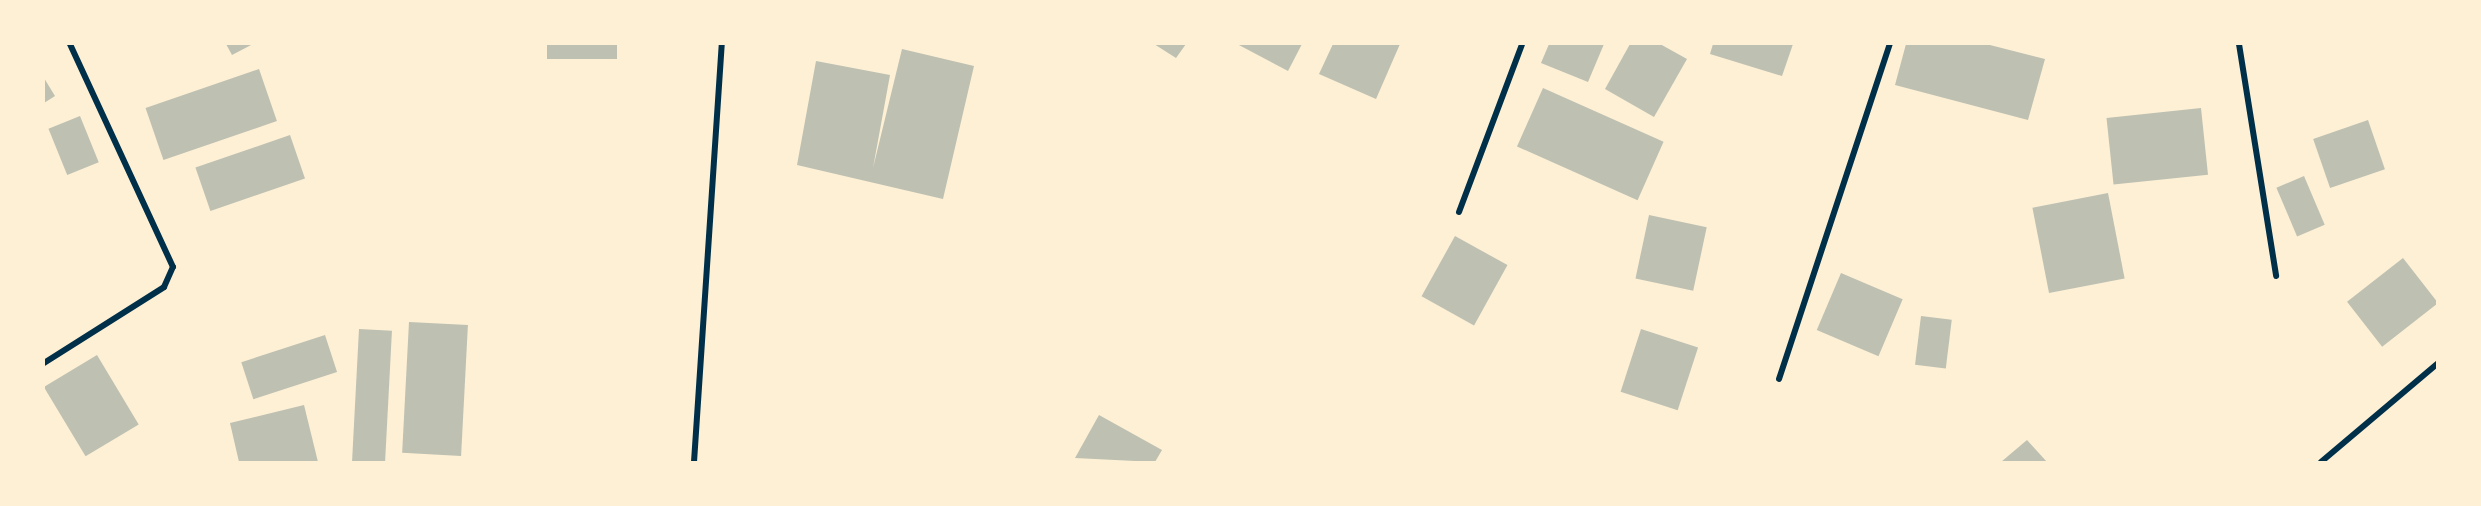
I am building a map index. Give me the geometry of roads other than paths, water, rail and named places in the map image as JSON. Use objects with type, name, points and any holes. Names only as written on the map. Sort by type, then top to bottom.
[{"type":"street","points":[[44,363],[164,287],[173,267],[70,44]]},
{"type":"street","points":[[694,462],[723,44]]},
{"type":"street","points":[[1459,212],[1522,44]]},
{"type":"street","points":[[1779,379],[1890,44]]},
{"type":"street","points":[[2239,44],[2277,276]]},
{"type":"street","points":[[2321,462],[2438,363]]}]
